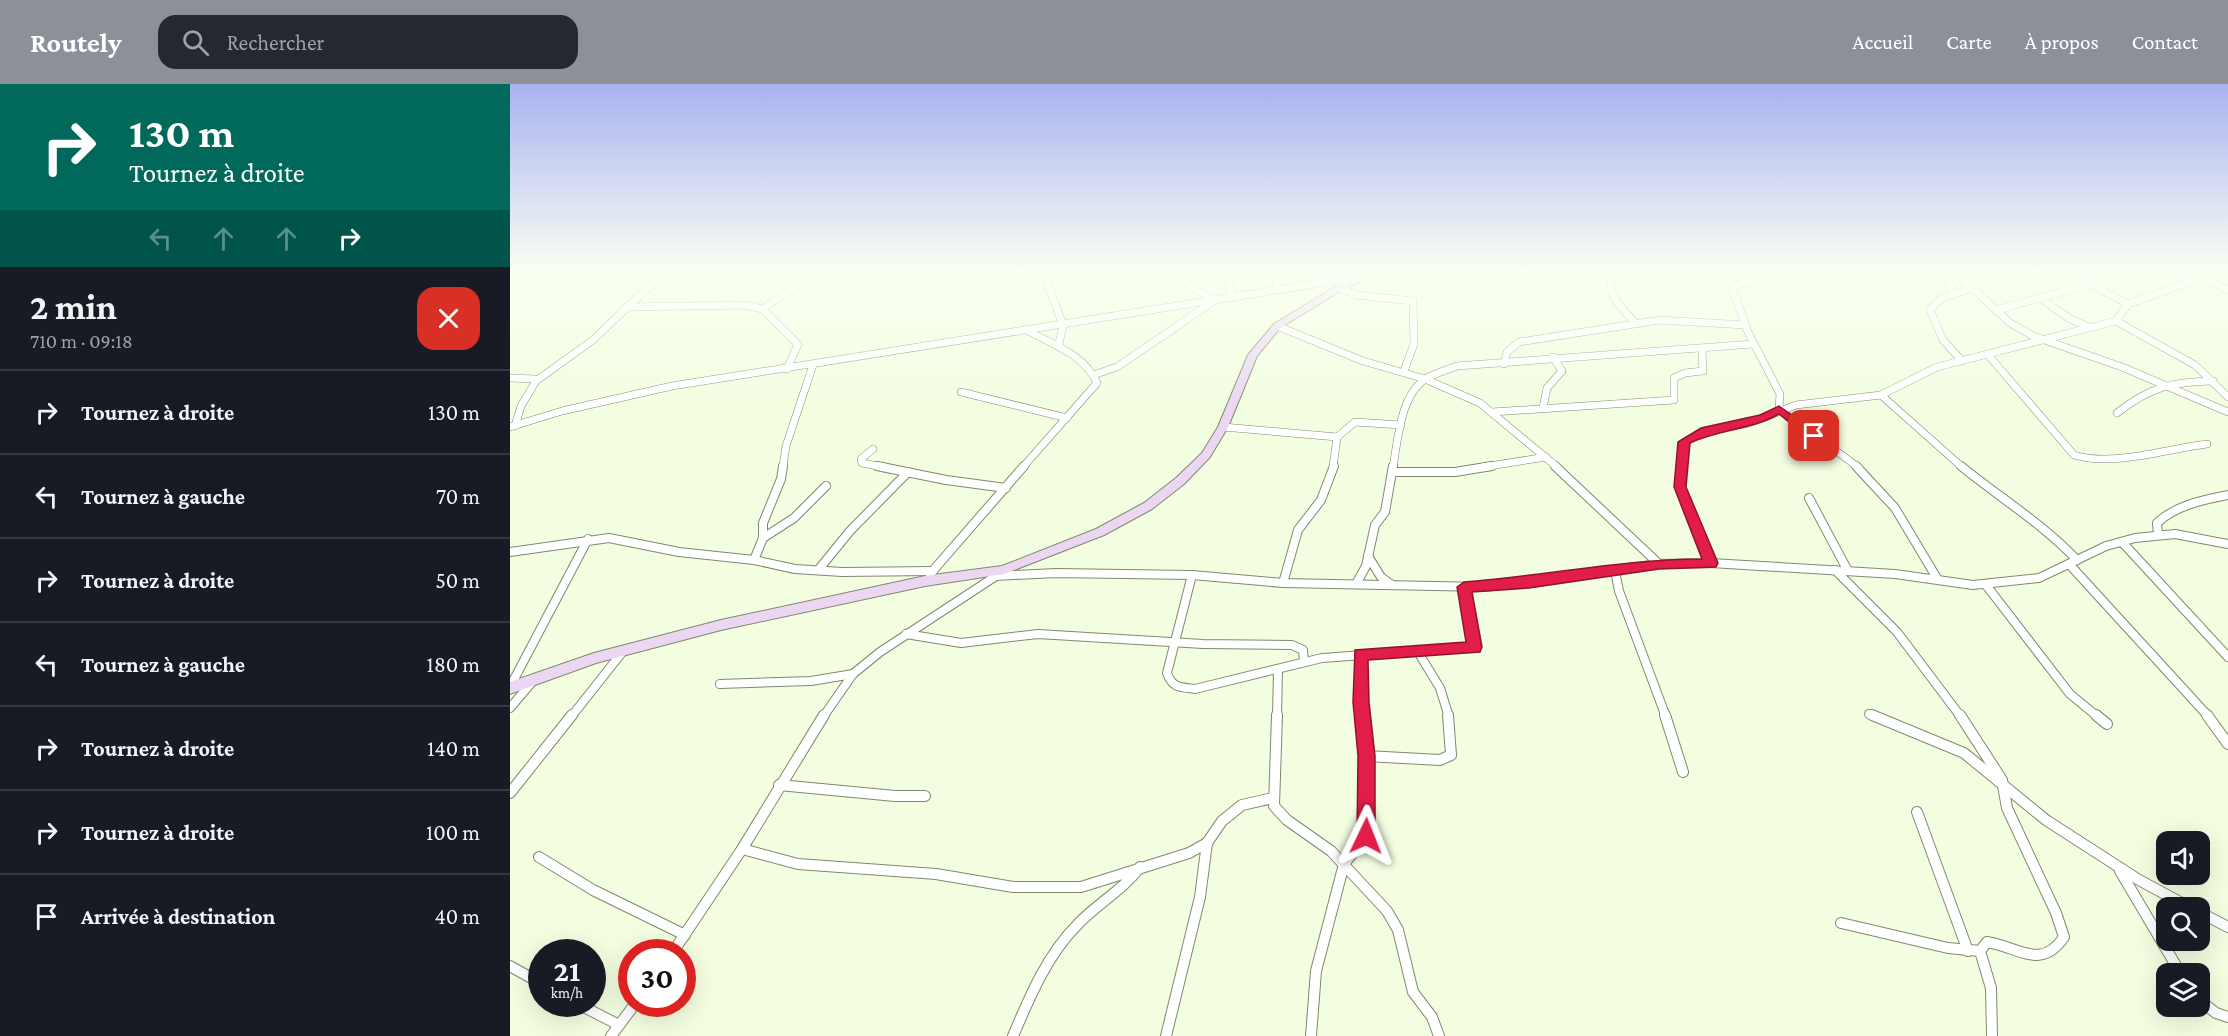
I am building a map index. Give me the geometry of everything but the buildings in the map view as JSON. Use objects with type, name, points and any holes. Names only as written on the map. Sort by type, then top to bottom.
[{"type":"street","points":[[512,427],[526,390],[535,379],[593,340],[617,316]]},
{"type":"street","points":[[770,316],[798,344],[788,369]]},
{"type":"street","points":[[1059,344],[1063,325],[1060,316]]},
{"type":"street","points":[[512,427],[619,396],[1117,316]]},
{"type":"street","points":[[1093,375],[1118,367],[1192,316]]},
{"type":"street","points":[[682,939],[742,849],[779,785],[837,694],[853,674],[906,634],[1000,573],[1100,532],[1148,506],[1180,481],[1206,455],[1223,427],[1253,355],[1277,326],[1293,316]]},
{"type":"street","points":[[1404,371],[1414,344],[1413,316]]},
{"type":"street","points":[[1630,316],[1635,322]]},
{"type":"street","points":[[1742,316],[1753,344],[1780,394],[1779,409]]},
{"type":"street","points":[[1932,316],[1943,340],[1962,361]]},
{"type":"street","points":[[2004,316],[2019,329],[2046,341],[2122,367],[2228,412]]},
{"type":"street","points":[[2066,316],[2089,327]]},
{"type":"street","points":[[1711,563],[1680,487],[1684,442],[1705,431],[1764,418],[1779,409],[1818,401],[1881,395],[1895,390],[1915,376],[1962,361],[2116,321],[2119,316]]},
{"type":"street","points":[[1504,364],[1507,352],[1519,342],[1635,322],[1685,320],[1745,325]]},
{"type":"street","points":[[2116,321],[2148,341],[2195,365],[2228,397]]},
{"type":"street","points":[[1277,326],[1363,361],[1404,371],[1480,403],[1546,457],[1659,564]]},
{"type":"street","points":[[924,581],[1094,388],[1096,382],[1093,375],[1059,344],[1048,342],[1027,330]]},
{"type":"street","points":[[1356,584],[1363,574],[1376,525],[1385,512],[1401,425],[1410,396],[1425,379],[1457,366],[1504,364],[1553,357],[1702,350],[1753,344]]},
{"type":"street","points":[[1491,412],[1674,400],[1676,397],[1674,378],[1704,368],[1702,350]]},
{"type":"street","points":[[1988,355],[2074,455],[2084,459],[2121,460],[2156,450],[2207,444]]},
{"type":"street","points":[[1543,408],[1547,388],[1562,371],[1553,357]]},
{"type":"street","points":[[754,560],[764,538],[763,523],[777,491],[786,446],[813,365]]},
{"type":"street","points":[[510,378],[535,379]]},
{"type":"street","points":[[2117,413],[2136,397],[2160,385],[2213,381]]},
{"type":"street","points":[[961,392],[1067,418]]},
{"type":"street","points":[[1881,395],[1946,454],[1997,496],[2019,508],[2052,534],[2073,562],[2210,718],[2228,744]]},
{"type":"street","points":[[1779,409],[1849,461],[1879,487],[1901,516],[1938,580]]},
{"type":"street","points":[[1283,583],[1298,531],[1321,500],[1326,488],[1334,465],[1337,437],[1355,422],[1401,425]]},
{"type":"street","points":[[1223,427],[1337,437]]},
{"type":"street","points":[[873,448],[861,459],[862,463],[946,480],[1006,488]]},
{"type":"street","points":[[1393,472],[1455,472],[1546,457]]},
{"type":"street","points":[[819,569],[840,538],[862,520],[908,471]]},
{"type":"street","points":[[764,538],[794,518],[826,486]]},
{"type":"street","points":[[2158,535],[2157,524],[2162,516],[2210,498],[2228,495]]},
{"type":"street","points":[[1809,498],[1848,571]]},
{"type":"street","points":[[510,688],[625,649],[830,599],[924,581],[1000,573],[1192,575],[1283,583],[1464,587],[1529,582],[1659,564],[1711,563],[1848,571],[1958,584],[1986,585],[2025,581],[2122,542],[2158,535],[2194,536],[2228,544]]},
{"type":"street","points":[[510,552],[588,539],[625,539],[679,552],[754,560],[766,564],[819,569],[933,571]]},
{"type":"street","points":[[510,688],[588,539]]},
{"type":"street","points":[[2122,542],[2228,657]]},
{"type":"street","points":[[1368,556],[1381,576],[1392,585]]},
{"type":"street","points":[[1835,570],[1859,592],[1939,684],[1960,713],[2006,789],[2007,808],[2056,913],[2064,937],[2060,947],[2028,956],[1995,942],[1987,942],[1974,951],[1841,923]]},
{"type":"street","points":[[1615,571],[1619,591],[1658,692],[1683,772]]},
{"type":"street","points":[[1192,575],[1167,673],[1170,682],[1176,687],[1196,689],[1216,686],[1304,662],[1360,654],[1474,647],[1464,587]]},
{"type":"street","points":[[1986,585],[2070,694],[2107,724]]},
{"type":"street","points":[[906,634],[961,643],[1038,634],[1254,646],[1292,645],[1303,650],[1304,662]]},
{"type":"street","points":[[510,793],[625,649]]},
{"type":"street","points":[[1366,756],[1440,760],[1451,755],[1444,692],[1436,675],[1418,651]]},
{"type":"street","points":[[1311,1036],[1316,971],[1344,864],[1366,836],[1366,756],[1361,702],[1360,654]]},
{"type":"street","points":[[1278,669],[1276,783],[1273,798],[1277,812],[1344,864],[1372,893],[1398,930],[1407,975],[1413,992],[1432,1017],[1439,1036]]},
{"type":"street","points":[[720,684],[811,681],[853,674]]},
{"type":"street","points":[[510,708],[535,678]]},
{"type":"street","points":[[1869,714],[1964,753],[2046,820],[2117,867],[2171,897]]},
{"type":"street","points":[[779,785],[895,796],[925,796]]},
{"type":"street","points":[[742,849],[798,864],[936,874],[1013,887],[1081,886],[1189,853],[1207,843],[1222,821],[1242,805],[1273,798]]},
{"type":"street","points":[[1917,812],[1974,951],[1988,969],[1992,1036]]},
{"type":"street","points":[[1166,1036],[1200,897],[1207,843]]},
{"type":"street","points":[[539,857],[592,890],[685,935]]},
{"type":"street","points":[[1013,1036],[1049,960],[1072,930],[1122,891],[1140,867]]},
{"type":"street","points":[[2117,867],[2174,963]]},
{"type":"street","points":[[2210,918],[2228,927]]},
{"type":"street","points":[[510,966],[528,976]]},
{"type":"street","points":[[2210,1009],[2216,1014],[2228,1017]]},
{"type":"street","points":[[603,1017],[619,1025]]},
{"type":"street","points":[[611,1036],[625,1017]]},
{"type":"route","points":[[1366,836],[1368,825],[1366,756],[1361,702],[1360,654],[1474,647],[1476,642],[1464,587],[1529,582],[1659,564],[1711,563],[1680,487],[1684,442],[1705,431],[1764,418],[1779,409],[1814,436]]}]
